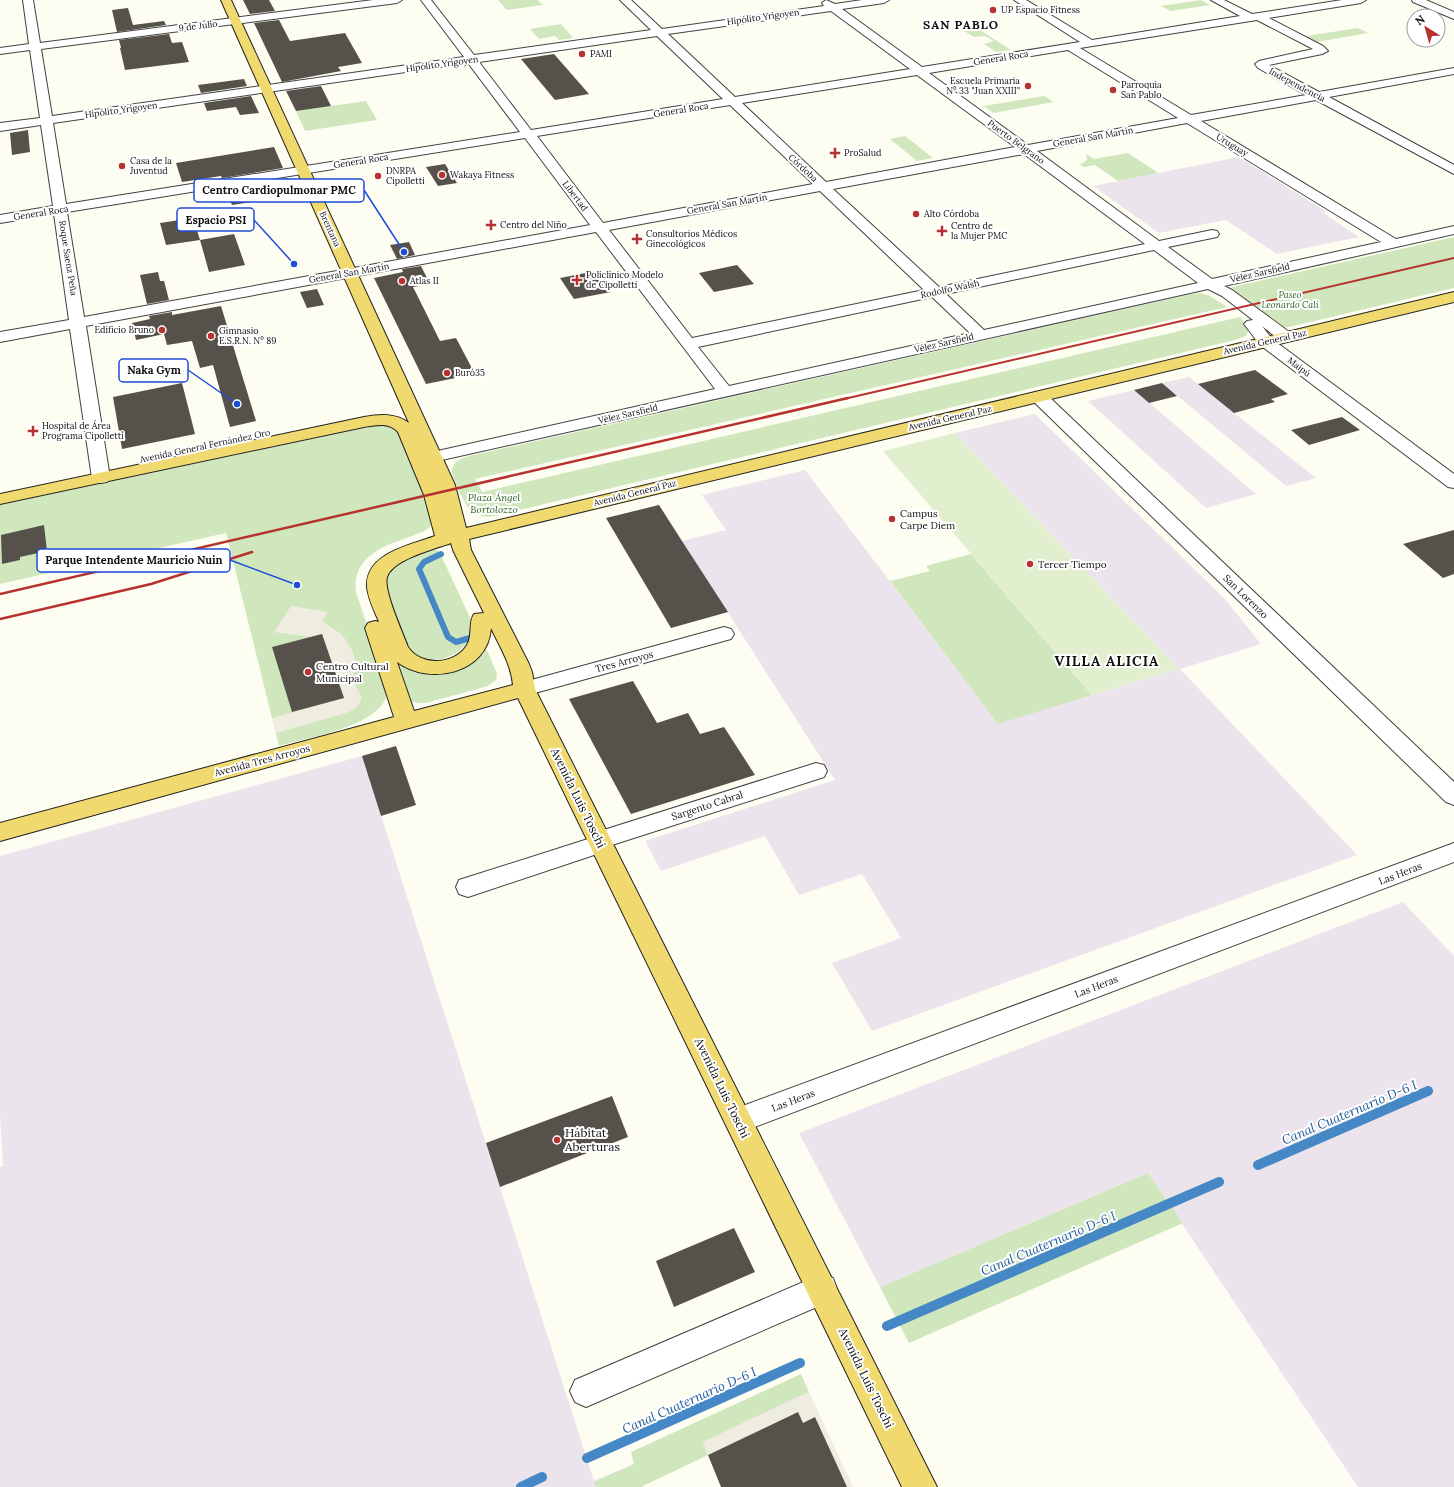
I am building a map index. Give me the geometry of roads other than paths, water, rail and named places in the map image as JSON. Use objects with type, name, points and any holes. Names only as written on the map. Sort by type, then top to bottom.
[{"type":"main road","name":"Brentana","points":[[226,0],[434,457]]},
{"type":"main road","name":"Avenida General Paz","points":[[452,537],[1266,342],[1451,300]]},
{"type":"main road","points":[[206,455],[246,442],[410,405]]},
{"type":"main road","name":"Avenida General Fernández Oro","points":[[0,499],[100,473],[410,405]]},
{"type":"main road","name":"Avenida General Fernández Oro","points":[[0,489],[206,455],[364,422],[383,419],[395,421]]},
{"type":"main road","name":"Avenida Luis Toschi","points":[[395,421],[402,424],[409,435],[434,498],[452,537],[464,554],[519,664],[522,672],[524,689],[920,1487]]},
{"type":"main road","name":"Avenida Luis Toschi","points":[[434,457],[450,494],[452,537],[451,557],[506,672],[513,681],[524,689]]},
{"type":"main road","points":[[452,537],[397,557],[388,563],[378,574],[376,581],[378,589],[400,652],[406,660],[418,666],[441,667],[457,662],[470,654],[477,644],[481,634],[481,619]]},
{"type":"main road","points":[[406,721],[362,592],[362,579],[365,570],[372,562],[393,547],[417,539],[452,537]]},
{"type":"main road","name":"Avenida Tres Arroyos","points":[[0,832],[524,689]]},
{"type":"street","name":"Roque Saenz Peña","points":[[28,0],[100,473]]},
{"type":"street","name":"9 de Julio","points":[[0,51],[397,0]]},
{"type":"street","name":"Libertad","points":[[426,0],[725,392]]},
{"type":"street","name":"Córdoba","points":[[625,0],[980,335]]},
{"type":"street","name":"Hipólito Yrigoyen","points":[[0,127],[660,32],[828,4],[884,0]]},
{"type":"street","points":[[1019,0],[1091,44]]},
{"type":"street","name":"Independencia","points":[[1216,0],[1322,49],[1319,53],[1261,64],[1454,170]]},
{"type":"street","name":"General Roca","points":[[0,219],[1361,0]]},
{"type":"street","points":[[1417,0],[1454,16]]},
{"type":"street","name":"Puerto Belgrano","points":[[828,4],[1209,284]]},
{"type":"street","name":"Uruguay","points":[[1070,47],[1393,243]]},
{"type":"street","name":"General San Martín","points":[[0,337],[1317,96],[1452,73]]},
{"type":"street","name":"Vélez Sarsfield","points":[[434,457],[1454,230]]},
{"type":"street","name":"Rodolfo Walsh","points":[[688,344],[1212,234]]},
{"type":"street","points":[[1209,284],[1227,293],[1286,338]]},
{"type":"street","name":"Maipú","points":[[1209,284],[1217,295],[1254,324],[1266,342],[1454,483]]},
{"type":"street","name":"San Lorenzo","points":[[1039,397],[1454,796]]},
{"type":"street","name":"Tres Arroyos","points":[[524,689],[724,634]]},
{"type":"street","name":"Sargento Cabral","points":[[468,887],[816,771]]},
{"type":"street","name":"Las Heras","points":[[738,1120],[1454,852]]},
{"type":"street","points":[[586,1391],[822,1288]]},
{"type":"waterway","points":[[441,554],[424,562],[419,569],[448,637],[456,642],[470,638]]},
{"type":"waterway","name":"Canal Cuaternario D-6 I","points":[[1258,1165],[1428,1091]]},
{"type":"waterway","name":"Canal Cuaternario D-6 I","points":[[887,1326],[1219,1182]]},
{"type":"waterway","name":"Canal Cuaternario D-6 I","points":[[587,1458],[800,1363]]},
{"type":"waterway","name":"Canal Cuaternario D-6 I","points":[[521,1487],[542,1477]]},
{"type":"railway","points":[[844,399],[1454,258]]},
{"type":"railway","points":[[0,594],[848,398]]},
{"type":"railway","points":[[0,619],[151,584],[252,552]]},
{"type":"place","name":"UP Espacio Fitness","points":[[993,10]]},
{"type":"place","name":"PAMI","points":[[582,54]]},
{"type":"place","name":"Escuela Primaria N° 33 \"Juan XXIII\"","points":[[1028,86]]},
{"type":"place","name":"Parroquia San Pablo","points":[[1113,90]]},
{"type":"place","name":"ProSalud","points":[[835,153]]},
{"type":"place","name":"Casa de la Juventud","points":[[122,166]]},
{"type":"place","name":"Wakaya Fitness","points":[[442,175]]},
{"type":"place","name":"DNRPA Cipolletti","points":[[378,176]]},
{"type":"place","name":"Alto Córdoba","points":[[916,214]]},
{"type":"place","name":"Centro del Niño","points":[[491,225]]},
{"type":"place","name":"Centro de la Mujer PMC","points":[[942,231]]},
{"type":"place","name":"Consultorios Médicos Ginecológicos","points":[[637,239]]},
{"type":"place","name":"Centro Cardiopulmonar PMC","points":[[404,252]]},
{"type":"place","name":"Espacio PSI","points":[[294,264]]},
{"type":"place","name":"Policlínico Modelo de Cipolletti","points":[[577,280]]},
{"type":"place","name":"Atlas II","points":[[402,281]]},
{"type":"place","name":"Edificio Bruno","points":[[162,330]]},
{"type":"place","name":"Gimnasio E.S.R.N. N° 89","points":[[211,336]]},
{"type":"place","name":"Buró35","points":[[447,373]]},
{"type":"place","name":"Naka Gym","points":[[237,404]]},
{"type":"place","name":"Hospital de Área Programa Cipolletti","points":[[33,431]]},
{"type":"place","name":"Campus Carpe Diem","points":[[892,519]]},
{"type":"place","name":"Tercer Tiempo","points":[[1030,564]]},
{"type":"place","name":"Parque Intendente Mauricio Nuin","points":[[297,585]]},
{"type":"place","name":"Centro Cultural Municipal","points":[[308,672]]},
{"type":"place","name":"Hábitat Aberturas","points":[[557,1140]]},
{"type":"district","name":"SAN PABLO","points":[[961,25]]},
{"type":"district","name":"VILLA ALICIA","points":[[1107,661]]},
{"type":"park label","name":"Paseo Leonardo Cali","points":[[1290,300]]},
{"type":"park label","name":"Plaza Ángel Bortolozzo","points":[[494,502]]}]
